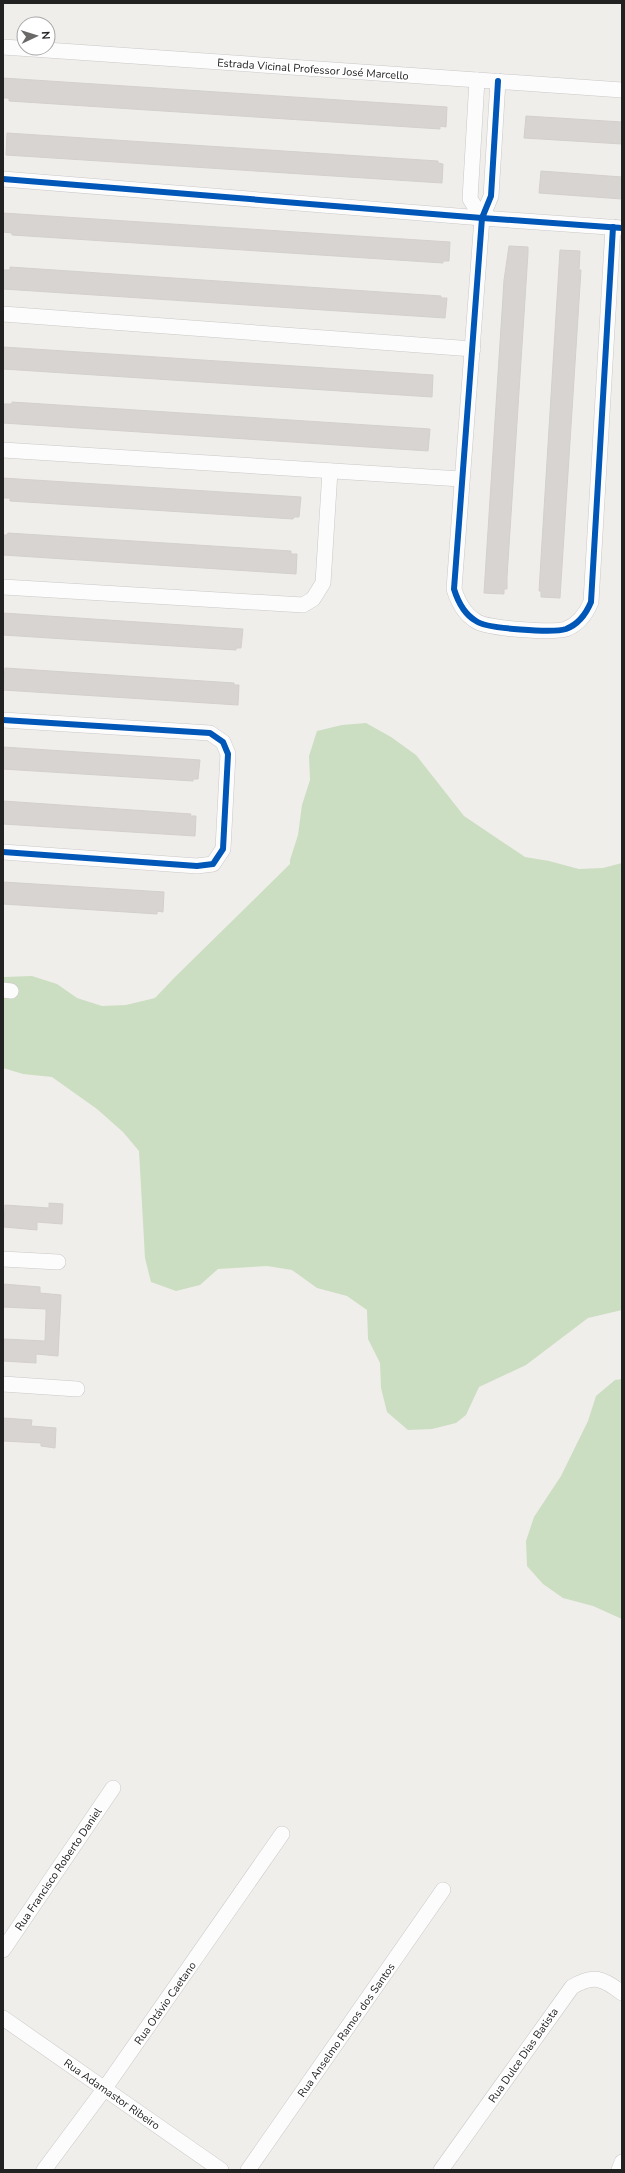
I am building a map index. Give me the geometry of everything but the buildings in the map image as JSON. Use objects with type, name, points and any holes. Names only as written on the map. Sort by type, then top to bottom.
[{"type":"street","name":"Estrada Vicinal Professor José Marcello","points":[[3,47],[622,90]]},
{"type":"street","points":[[477,80],[470,199],[482,218]]},
{"type":"street","points":[[3,179],[482,218],[617,227],[592,593],[587,610],[576,624],[559,631],[485,626],[472,618],[462,607],[454,589],[482,218],[491,196],[498,82]]},
{"type":"street","points":[[3,314],[473,349]]},
{"type":"street","points":[[3,450],[462,479]]},
{"type":"street","points":[[3,587],[303,605],[313,599],[322,583],[330,471]]},
{"type":"street","points":[[3,720],[210,733],[224,742],[228,754],[223,849],[213,864],[197,866],[3,852]]},
{"type":"street","points":[[3,1259],[58,1262]]},
{"type":"street","points":[[3,1384],[77,1389]]},
{"type":"street","name":"Rua Francisco Roberto Daniel","points":[[3,1950],[113,1788]]},
{"type":"street","name":"Rua Otávio Caetano","points":[[44,2170],[105,2088],[282,1834]]},
{"type":"street","name":"Rua Anselmo Ramos dos Santos","points":[[248,2170],[443,1890]]},
{"type":"street","name":"Rua Dulce Dias Batista","points":[[441,2170],[572,1987],[583,1980],[593,1978],[607,1982],[622,1993]]},
{"type":"street","name":"Rua Adamastor Ribeiro","points":[[3,2018],[221,2170]]},
{"type":"street","points":[[619,2170],[622,2162]]},
{"type":"green space","points":[[366,723],[391,737],[416,755],[464,816],[525,857],[549,861],[579,869],[603,868],[622,863],[622,1310],[588,1318],[526,1365],[479,1387],[466,1415],[456,1423],[432,1429],[408,1430],[387,1412],[381,1388],[380,1363],[368,1339],[367,1310],[347,1296],[317,1288],[292,1270],[267,1266],[218,1269],[200,1285],[176,1291],[151,1282],[145,1258],[139,1151],[123,1132],[97,1109],[52,1077],[23,1074],[3,1068],[3,977],[32,976],[57,984],[77,998],[102,1006],[126,1005],[155,998],[290,864],[298,835],[302,805],[310,780],[309,756],[317,731],[342,725]]},
{"type":"green space","points":[[622,1379],[622,1619],[593,1606],[563,1598],[543,1584],[527,1566],[526,1541],[534,1517],[561,1476],[588,1421],[596,1396],[615,1380]]},
{"type":"cycle path","points":[[498,81],[491,196],[482,218],[454,589],[457,598],[465,611],[472,618],[482,624],[520,630],[548,631],[566,629],[582,618],[591,602],[613,227]]},
{"type":"cycle path","points":[[3,179],[622,228]]},
{"type":"cycle path","points":[[3,720],[210,733],[223,742],[228,754],[223,849],[213,864],[197,866],[3,852]]}]
